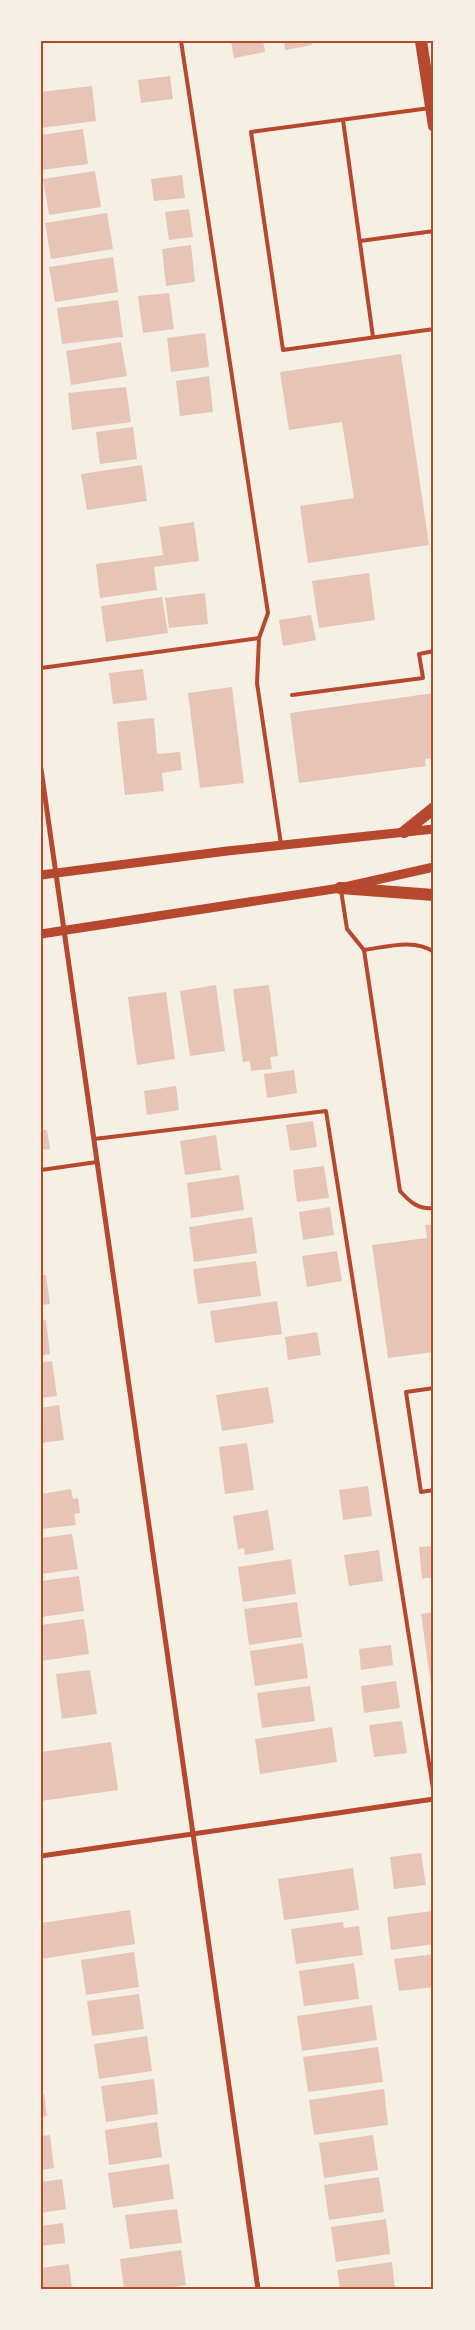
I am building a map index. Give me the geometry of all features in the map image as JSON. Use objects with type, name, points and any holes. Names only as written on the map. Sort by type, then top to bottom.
[{"type":"main road","points":[[421,41],[434,126]]},
{"type":"main road","points":[[404,832],[434,808]]},
{"type":"main road","points":[[340,888],[434,895]]},
{"type":"street","points":[[41,769],[258,2289]]},
{"type":"street","points":[[41,875],[281,845],[434,829]]},
{"type":"street","points":[[41,934],[340,888],[434,867]]},
{"type":"street","points":[[41,1856],[434,1799]]},
{"type":"lane","points":[[181,41],[268,613],[259,638],[257,683],[281,845]]},
{"type":"lane","points":[[431,108],[252,132],[283,350],[434,329]]},
{"type":"lane","points":[[343,120],[373,337]]},
{"type":"lane","points":[[360,241],[434,232]]},
{"type":"lane","points":[[41,668],[259,638]]},
{"type":"lane","points":[[292,695],[423,678],[419,654],[434,651]]},
{"type":"lane","points":[[340,888],[347,929],[364,950],[400,1191],[412,1204],[434,1208]]},
{"type":"lane","points":[[364,950],[402,944],[424,945],[434,952]]},
{"type":"lane","points":[[94,1140],[326,1111],[434,1795]]},
{"type":"lane","points":[[41,1170],[97,1162]]},
{"type":"lane","points":[[434,1388],[406,1392],[420,1492],[434,1490]]},
{"type":"building","points":[[231,41],[263,41],[265,52],[234,58]]},
{"type":"building","points":[[284,41],[311,41],[312,45],[285,50]]},
{"type":"building","points":[[170,76],[173,99],[141,103],[138,80]]},
{"type":"building","points":[[92,86],[96,121],[41,128],[41,92]]},
{"type":"building","points":[[83,129],[88,164],[41,170],[41,135]]},
{"type":"building","points":[[95,171],[101,207],[49,215],[43,179]]},
{"type":"building","points":[[182,175],[185,198],[154,201],[151,179]]},
{"type":"building","points":[[189,209],[193,237],[169,240],[165,212]]},
{"type":"building","points":[[107,213],[113,249],[51,259],[45,223]]},
{"type":"building","points":[[191,245],[195,282],[166,286],[162,249]]},
{"type":"building","points":[[113,257],[118,292],[55,302],[49,267]]},
{"type":"building","points":[[169,293],[174,329],[143,333],[138,296]]},
{"type":"building","points":[[118,300],[123,337],[62,344],[57,308]]},
{"type":"building","points":[[205,333],[209,367],[171,372],[167,338]]},
{"type":"building","points":[[121,342],[127,376],[71,385],[66,351]]},
{"type":"building","points":[[401,354],[429,545],[308,563],[300,506],[354,498],[342,422],[289,430],[280,372]]},
{"type":"building","points":[[209,376],[213,412],[180,416],[176,381]]},
{"type":"building","points":[[126,387],[131,422],[72,430],[68,393]]},
{"type":"building","points":[[133,427],[137,459],[100,464],[96,432]]},
{"type":"building","points":[[142,465],[147,501],[87,510],[81,474]]},
{"type":"building","points":[[194,522],[199,561],[154,567],[157,590],[100,598],[96,564],[163,555],[159,527]]},
{"type":"building","points":[[369,573],[375,620],[319,628],[312,581]]},
{"type":"building","points":[[205,593],[208,624],[169,628],[165,598]]},
{"type":"building","points":[[162,597],[168,633],[106,642],[101,606]]},
{"type":"building","points":[[311,615],[316,640],[283,646],[279,620]]},
{"type":"building","points":[[143,669],[147,700],[113,704],[109,673]]},
{"type":"building","points":[[232,687],[244,783],[200,788],[188,693]]},
{"type":"building","points":[[434,693],[434,758],[425,759],[426,766],[299,783],[290,713]]},
{"type":"building","points":[[154,718],[157,754],[180,752],[182,770],[162,773],[164,791],[125,795],[117,722]]},
{"type":"building","points":[[216,985],[225,1051],[190,1056],[180,991]]},
{"type":"building","points":[[269,985],[278,1056],[270,1057],[272,1069],[251,1071],[250,1061],[243,1062],[233,989]]},
{"type":"building","points":[[166,992],[175,1059],[137,1065],[128,997]]},
{"type":"building","points":[[294,1070],[297,1093],[267,1098],[264,1074]]},
{"type":"building","points":[[176,1086],[179,1110],[147,1115],[144,1091]]},
{"type":"building","points":[[313,1121],[317,1147],[290,1151],[286,1125]]},
{"type":"building","points":[[41,1130],[47,1130],[50,1149],[41,1150]]},
{"type":"building","points":[[216,1135],[221,1170],[185,1175],[180,1141]]},
{"type":"building","points":[[324,1166],[329,1198],[297,1202],[293,1170]]},
{"type":"building","points":[[239,1175],[244,1210],[191,1218],[187,1183]]},
{"type":"building","points":[[330,1207],[334,1235],[303,1240],[299,1212]]},
{"type":"building","points":[[252,1217],[257,1253],[194,1262],[189,1227]]},
{"type":"building","points":[[434,1224],[434,1352],[388,1358],[372,1245],[427,1238],[425,1225]]},
{"type":"building","points":[[337,1251],[342,1281],[307,1287],[302,1256]]},
{"type":"building","points":[[256,1261],[261,1296],[198,1304],[193,1269]]},
{"type":"building","points":[[41,1275],[46,1275],[50,1304],[41,1305]]},
{"type":"building","points":[[277,1301],[282,1334],[215,1343],[210,1311]]},
{"type":"building","points":[[41,1320],[46,1320],[50,1354],[41,1355]]},
{"type":"building","points":[[317,1332],[321,1355],[288,1360],[285,1337]]},
{"type":"building","points":[[52,1361],[57,1396],[41,1398],[41,1363]]},
{"type":"building","points":[[268,1387],[274,1423],[222,1431],[216,1395]]},
{"type":"building","points":[[59,1405],[64,1440],[41,1443],[41,1408]]},
{"type":"building","points":[[247,1443],[254,1490],[225,1494],[219,1447]]},
{"type":"building","points":[[368,1486],[372,1516],[343,1520],[339,1490]]},
{"type":"building","points":[[71,1489],[73,1499],[78,1498],[80,1513],[74,1514],[76,1525],[41,1529],[41,1494]]},
{"type":"building","points":[[268,1510],[274,1550],[245,1555],[244,1548],[238,1549],[233,1516]]},
{"type":"building","points":[[72,1534],[78,1569],[41,1574],[41,1538]]},
{"type":"building","points":[[434,1546],[434,1577],[422,1579],[419,1547]]},
{"type":"building","points":[[379,1550],[383,1581],[349,1586],[344,1555]]},
{"type":"building","points":[[291,1559],[296,1594],[243,1602],[238,1567]]},
{"type":"building","points":[[79,1576],[84,1611],[41,1617],[41,1581]]},
{"type":"building","points":[[297,1602],[302,1637],[249,1645],[244,1609]]},
{"type":"building","points":[[434,1612],[434,1685],[431,1685],[421,1614]]},
{"type":"building","points":[[84,1619],[89,1654],[41,1661],[41,1625]]},
{"type":"building","points":[[303,1643],[308,1678],[255,1686],[250,1651]]},
{"type":"building","points":[[391,1645],[393,1665],[361,1670],[359,1649]]},
{"type":"building","points":[[90,1670],[97,1714],[62,1719],[56,1674]]},
{"type":"building","points":[[396,1681],[400,1708],[364,1713],[361,1686]]},
{"type":"building","points":[[310,1686],[315,1721],[262,1728],[257,1693]]},
{"type":"building","points":[[402,1721],[407,1753],[374,1757],[369,1725]]},
{"type":"building","points":[[332,1727],[337,1762],[260,1774],[255,1739]]},
{"type":"building","points":[[111,1742],[118,1790],[41,1801],[41,1752]]},
{"type":"building","points":[[421,1853],[426,1885],[394,1889],[390,1857]]},
{"type":"building","points":[[353,1868],[359,1910],[284,1920],[278,1879]]},
{"type":"building","points":[[130,1910],[135,1944],[41,1959],[41,1923]]},
{"type":"building","points":[[432,1911],[434,1944],[391,1950],[387,1917]]},
{"type":"building","points":[[343,1922],[344,1928],[359,1926],[363,1955],[296,1964],[291,1929]]},
{"type":"building","points":[[134,1952],[139,1987],[86,1995],[81,1960]]},
{"type":"building","points":[[434,1954],[434,1987],[399,1991],[394,1959]]},
{"type":"building","points":[[354,1963],[359,1999],[304,2006],[299,1971]]},
{"type":"building","points":[[139,1994],[144,2029],[92,2036],[87,2001]]},
{"type":"building","points":[[372,2005],[377,2040],[302,2051],[297,2016]]},
{"type":"building","points":[[147,2036],[152,2071],[99,2079],[94,2044]]},
{"type":"building","points":[[378,2047],[383,2082],[308,2092],[303,2057]]},
{"type":"building","points":[[154,2079],[158,2114],[106,2122],[101,2086]]},
{"type":"building","points":[[384,2089],[388,2125],[314,2135],[309,2100]]},
{"type":"building","points":[[41,2094],[44,2094],[47,2116],[41,2117]]},
{"type":"building","points":[[157,2122],[162,2157],[109,2165],[105,2130]]},
{"type":"building","points":[[50,2135],[54,2168],[41,2170],[41,2136]]},
{"type":"building","points":[[373,2135],[378,2170],[324,2178],[319,2143]]},
{"type":"building","points":[[169,2164],[174,2199],[113,2208],[108,2173]]},
{"type":"building","points":[[379,2177],[384,2212],[329,2220],[324,2185]]},
{"type":"building","points":[[62,2179],[66,2209],[41,2213],[41,2182]]},
{"type":"building","points":[[177,2209],[182,2243],[130,2249],[125,2215]]},
{"type":"building","points":[[386,2219],[390,2254],[336,2262],[331,2227]]},
{"type":"building","points":[[63,2223],[65,2243],[41,2246],[41,2226]]},
{"type":"building","points":[[181,2250],[186,2285],[162,2289],[124,2289],[120,2259]]},
{"type":"building","points":[[392,2262],[395,2289],[340,2289],[337,2270]]},
{"type":"building","points":[[69,2264],[72,2289],[41,2289],[41,2268]]}]
